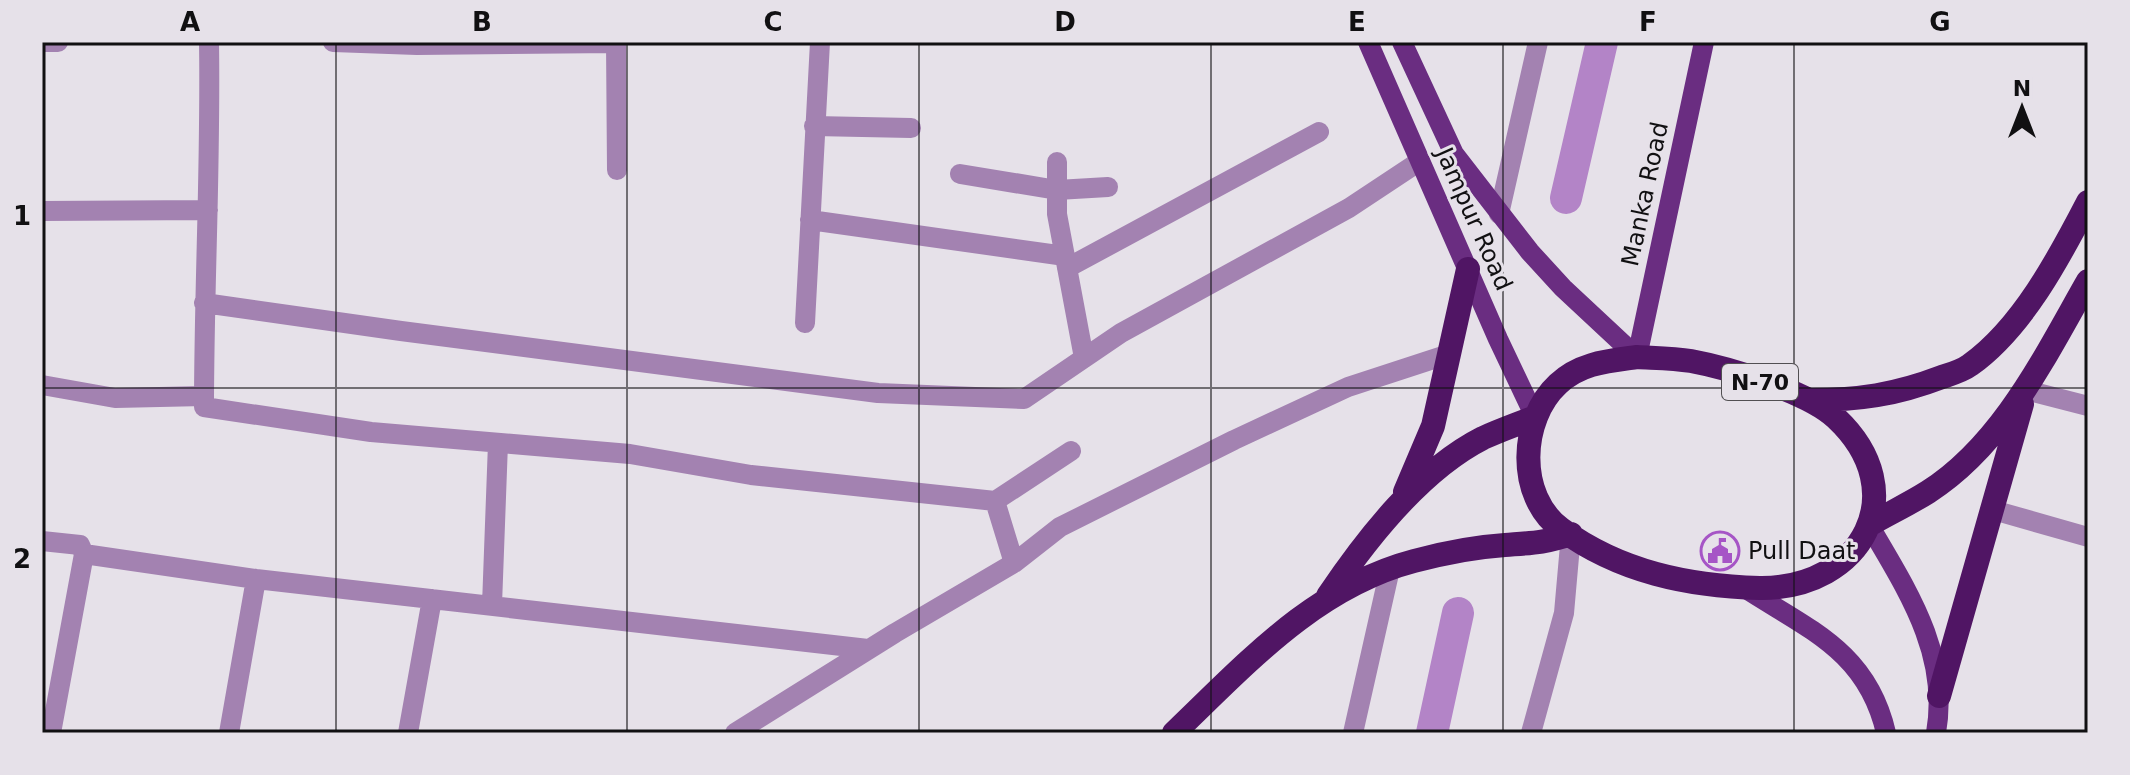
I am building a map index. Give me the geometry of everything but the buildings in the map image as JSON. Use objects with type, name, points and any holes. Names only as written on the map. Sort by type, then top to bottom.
[{"type":"highway","name":"N-70","points":[[1809,400],[1855,400],[1913,388],[1968,367],[2011,328],[2067,242],[2088,202]]},
{"type":"highway","points":[[1399,505],[1433,426],[1468,269]]},
{"type":"highway","name":"N-70","points":[[1869,525],[1930,491],[1983,445],[2026,390],[2088,281]]},
{"type":"highway","name":"N-70","points":[[1637,357],[1691,361],[1746,376],[1809,400],[1835,417],[1863,448],[1873,479],[1874,503],[1869,525],[1844,561],[1823,576],[1800,585],[1743,587],[1696,583],[1638,570],[1604,555],[1559,528],[1545,512],[1532,485],[1527,455],[1535,417],[1543,401],[1559,383],[1588,364],[1637,357]]},
{"type":"highway","points":[[1939,696],[2026,390]]},
{"type":"highway","points":[[1327,598],[1360,549],[1399,505],[1438,469],[1481,439],[1535,417]]},
{"type":"highway","points":[[1174,733],[1285,629],[1327,598],[1368,577],[1458,551],[1543,543],[1571,534]]},
{"type":"main road","name":"Jampur Road","points":[[1368,42],[1535,417]]},
{"type":"main road","name":"Jampur Road","points":[[1402,42],[1454,154],[1499,214],[1563,288],[1637,357]]},
{"type":"main road","name":"Manka Road","points":[[1637,357],[1704,42]]},
{"type":"main road","points":[[1869,525],[1915,604],[1928,638],[1939,696],[1936,733]]},
{"type":"main road","points":[[1743,587],[1831,641],[1859,670],[1883,717],[1886,733]]},
{"type":"street","points":[[42,42],[58,42]]},
{"type":"street","points":[[209,42],[204,407],[371,432],[630,454],[751,475],[995,501],[1071,451]]},
{"type":"street","points":[[333,42],[417,45],[616,42],[617,170]]},
{"type":"street","points":[[805,323],[820,42]]},
{"type":"street","points":[[1499,214],[1538,42]]},
{"type":"street","points":[[814,126],[911,128]]},
{"type":"street","points":[[810,220],[1066,262],[1319,132]]},
{"type":"street","points":[[204,303],[432,336],[878,393],[1024,399],[1121,333],[1349,208],[1420,161]]},
{"type":"street","points":[[1057,162],[1057,214],[1084,358]]},
{"type":"street","points":[[960,174],[1057,190],[1108,187]]},
{"type":"street","points":[[42,211],[208,210]]},
{"type":"street","points":[[735,733],[868,649],[1014,563],[1060,527],[1348,387],[1449,354]]},
{"type":"street","points":[[42,385],[115,398],[204,396]]},
{"type":"street","points":[[2026,390],[2088,406]]},
{"type":"street","points":[[492,605],[498,443]]},
{"type":"street","points":[[995,501],[1014,563]]},
{"type":"street","points":[[1993,510],[2088,537]]},
{"type":"street","points":[[1531,733],[1564,613],[1571,534]]},
{"type":"street","points":[[42,541],[80,545],[84,554],[49,700],[51,733]]},
{"type":"street","points":[[84,554],[256,579],[868,649]]},
{"type":"street","points":[[1353,733],[1390,569]]},
{"type":"street","points":[[229,733],[256,579]]},
{"type":"street","points":[[408,733],[432,599]]},
{"type":"waterway","points":[[1566,198],[1602,42]]},
{"type":"waterway","points":[[1432,733],[1458,613]]},
{"type":"place","name":"Pull Daat","points":[[1720,551]]}]
